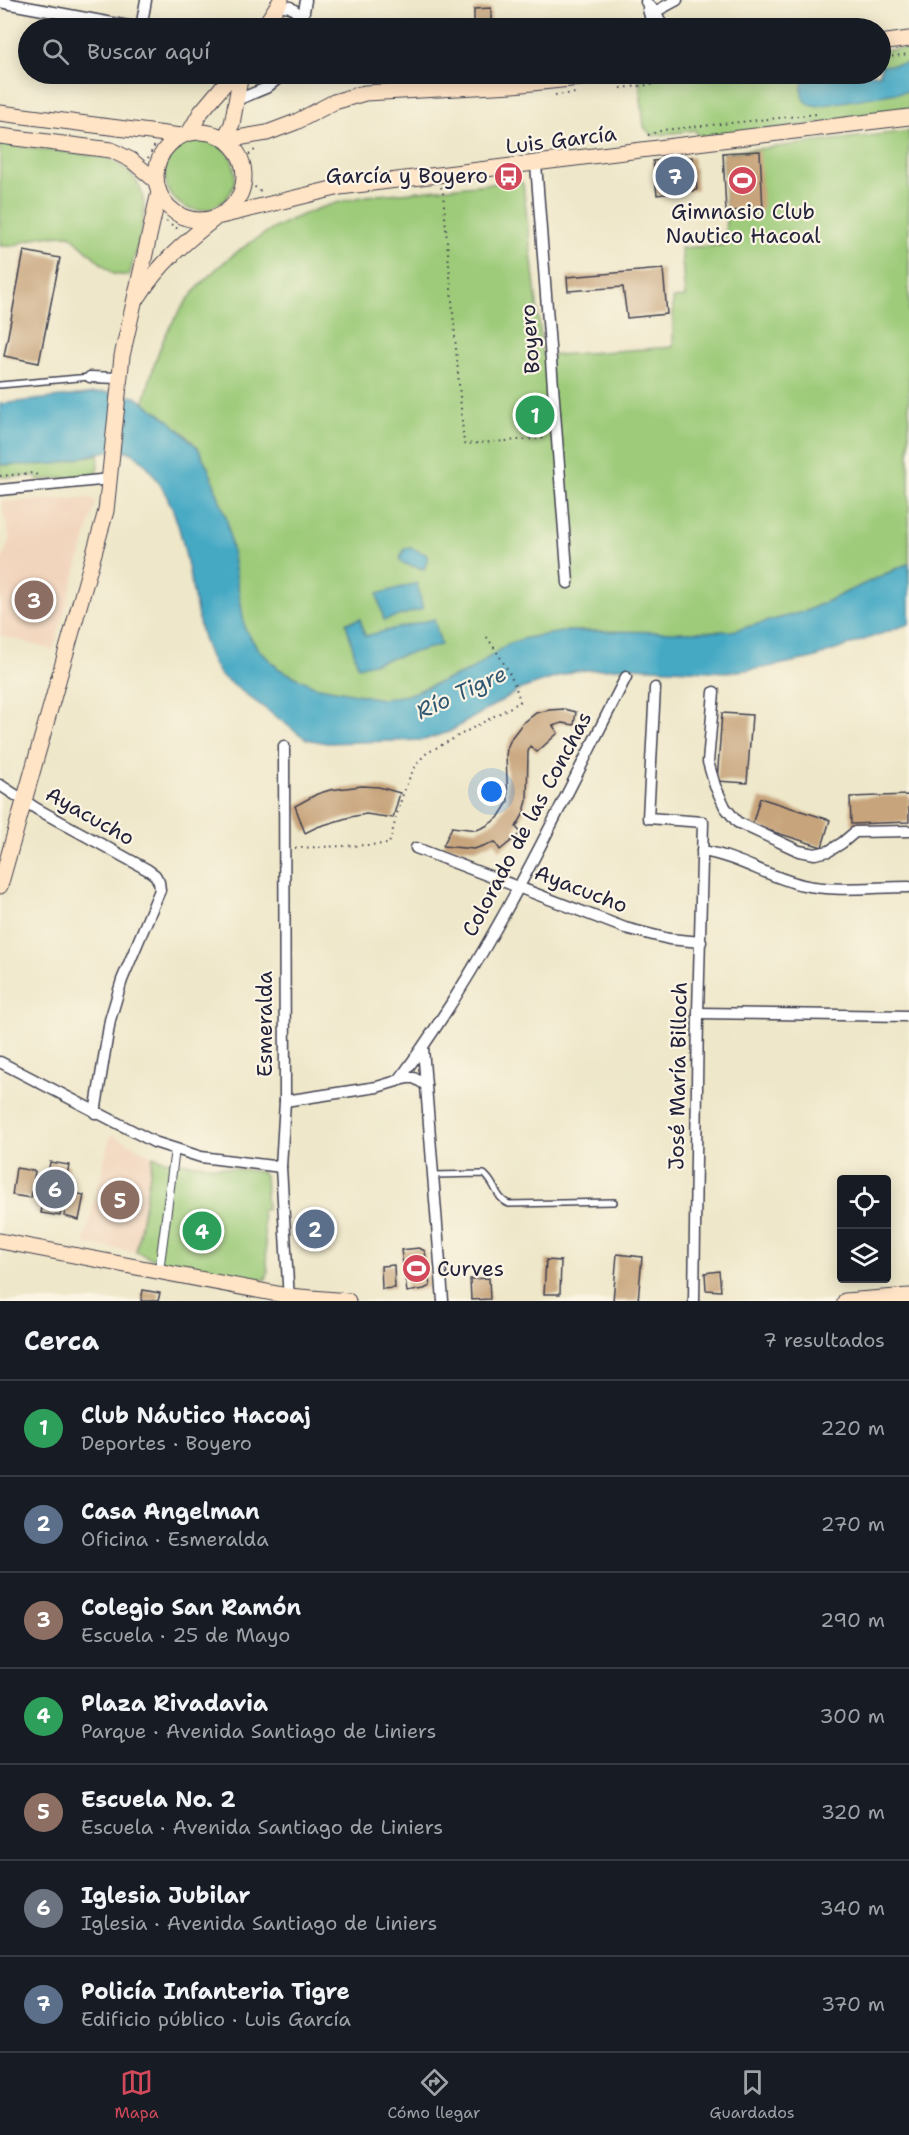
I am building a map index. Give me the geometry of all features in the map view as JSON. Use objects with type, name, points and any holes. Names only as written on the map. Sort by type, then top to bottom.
[{"type":"main road","points":[[269,18],[279,2]]},
{"type":"main road","points":[[891,41],[909,39]]},
{"type":"main road","points":[[0,886],[106,511],[128,327],[158,187],[158,162],[168,146],[185,135],[225,84]]},
{"type":"main road","points":[[225,140],[232,124],[239,84]]},
{"type":"main road","points":[[225,140],[267,133],[296,122],[334,102],[365,93],[539,84]]},
{"type":"main road","points":[[0,113],[185,135],[211,134],[225,140],[240,159],[243,180],[237,199],[218,217],[203,220],[181,216],[169,207],[158,187],[131,160],[111,150],[0,136]]},
{"type":"main road","name":"Luis García","points":[[133,306],[161,265],[179,246],[218,217],[340,187],[909,117]]},
{"type":"main road","points":[[0,1241],[288,1298],[348,1301]]},
{"type":"main road","points":[[0,1251],[45,1249]]},
{"type":"main road","points":[[845,1301],[885,1299],[907,1295]]},
{"type":"street","points":[[142,18],[146,0]]},
{"type":"street","points":[[303,18],[306,0]]},
{"type":"street","points":[[653,13],[677,0]]},
{"type":"street","points":[[645,1],[656,18]]},
{"type":"street","points":[[0,2],[86,18]]},
{"type":"street","points":[[279,2],[290,7],[298,18]]},
{"type":"street","points":[[653,13],[653,18]]},
{"type":"street","points":[[237,100],[272,84]]},
{"type":"street","name":"Boyero","points":[[536,164],[568,583]]},
{"type":"street","points":[[90,377],[120,383]]},
{"type":"street","points":[[0,489],[110,478]]},
{"type":"street","name":"Colorado de las Conchas","points":[[399,1080],[423,1048],[520,887],[626,677]]},
{"type":"street","name":"José María Billoch","points":[[655,688],[648,818],[703,822],[694,1301]]},
{"type":"street","points":[[714,692],[708,762],[715,786],[725,807],[737,822],[799,851],[815,854],[829,851],[855,831],[909,831]]},
{"type":"street","name":"Esmeralda","points":[[284,746],[285,1101],[281,1167],[288,1298]]},
{"type":"street","name":"Ayacucho","points":[[0,785],[24,801],[148,870],[159,882],[157,899],[122,980],[111,1020],[95,1113]]},
{"type":"street","name":"Ayacucho","points":[[416,848],[625,928],[669,939],[701,942]]},
{"type":"street","points":[[702,851],[719,854],[804,885],[832,888],[909,887]]},
{"type":"street","points":[[698,1013],[909,1016]]},
{"type":"street","points":[[423,1048],[443,1301]]},
{"type":"street","points":[[0,1062],[154,1142],[201,1157],[281,1167]]},
{"type":"street","points":[[285,1101],[376,1087],[414,1078],[426,1085]]},
{"type":"street","points":[[159,1271],[176,1149]]},
{"type":"lane","points":[[0,385],[90,377]]},
{"type":"lane","points":[[433,1175],[484,1174],[490,1179],[504,1202],[509,1204],[614,1202]]},
{"type":"path","points":[[891,56],[909,54]]},
{"type":"path","points":[[549,96],[584,92]]},
{"type":"path","points":[[146,161],[157,141]]},
{"type":"path","points":[[249,155],[257,149]]},
{"type":"path","points":[[437,176],[443,193],[464,444],[557,437]]},
{"type":"path","points":[[250,183],[265,194]]},
{"type":"path","points":[[160,217],[185,235]]},
{"type":"path","points":[[284,849],[389,844],[404,792],[419,759],[520,702],[518,692],[486,636]]},
{"type":"shaded area","points":[[91,498],[96,502],[53,650],[0,635],[0,566],[10,538],[1,502]]},
{"type":"shaded area","points":[[111,1134],[153,1156],[136,1252],[84,1243]]},
{"type":"green space","points":[[909,48],[909,113],[699,138],[695,130],[652,136],[644,127],[640,84],[891,84],[891,50]]},
{"type":"green space","points":[[909,131],[909,563],[806,611],[732,631],[568,631],[526,638],[508,644],[469,671],[407,695],[382,699],[314,686],[279,669],[258,649],[245,629],[227,520],[209,470],[198,448],[184,433],[144,402],[158,353],[171,325],[206,279],[228,259],[279,226],[306,213],[334,204],[374,195],[520,181],[523,184],[543,356],[673,347],[673,298],[685,297],[681,248],[725,245],[723,153]]},
{"type":"green space","points":[[200,140],[213,143],[225,150],[232,162],[235,175],[232,188],[225,200],[213,207],[200,210],[187,207],[175,200],[168,188],[165,175],[168,162],[175,150],[187,143]]},
{"type":"green space","points":[[0,144],[105,157],[124,167],[142,193],[144,208],[143,224],[129,276],[113,274],[70,235],[41,236],[12,246],[0,246]]},
{"type":"green space","points":[[99,454],[97,475],[38,480],[36,476],[0,477],[0,465],[56,463]]},
{"type":"green space","points":[[153,1156],[163,1160],[262,1172],[265,1176],[267,1210],[262,1209],[268,1273],[266,1279],[235,1276],[226,1278],[189,1263],[184,1269],[179,1268],[136,1252]]},
{"type":"water","points":[[909,63],[909,91],[818,106],[803,98],[803,84],[891,84],[891,65]]},
{"type":"water","name":"Río Tigre","points":[[104,392],[136,397],[169,420],[198,448],[209,470],[227,520],[245,629],[258,649],[279,669],[314,686],[382,699],[407,695],[469,671],[508,644],[526,638],[568,631],[732,631],[806,611],[909,563],[909,624],[813,658],[763,668],[728,672],[632,667],[575,671],[521,689],[449,732],[424,740],[327,743],[306,739],[220,675],[215,667],[202,634],[182,538],[171,504],[149,468],[140,459],[130,452],[113,450],[63,463],[0,465],[0,404]]},
{"type":"water","points":[[411,548],[426,554],[428,558],[424,569],[402,563],[400,559],[404,549]]},
{"type":"water","points":[[417,583],[423,609],[384,620],[377,594]]},
{"type":"water","points":[[360,619],[365,636],[434,619],[441,645],[358,667],[346,623]]},
{"type":"building","points":[[491,8],[491,18],[474,18],[474,9]]},
{"type":"building","name":"Gimnasio Club Nautico Hacoal","points":[[760,151],[763,210],[726,211],[723,153]]},
{"type":"building","points":[[693,157],[697,190],[657,195],[653,161]]},
{"type":"building","points":[[24,251],[60,258],[39,363],[4,356]]},
{"type":"building","points":[[663,269],[667,314],[627,318],[623,287],[568,291],[567,277]]},
{"type":"building","points":[[564,709],[576,712],[574,725],[562,723],[553,726],[558,733],[537,752],[530,746],[527,801],[516,827],[521,833],[500,850],[495,842],[474,849],[443,846],[452,827],[477,830],[498,818],[508,802],[506,756],[512,737],[522,724],[536,713]]},
{"type":"building","points":[[722,713],[752,715],[747,783],[717,781]]},
{"type":"building","points":[[362,786],[379,787],[400,793],[393,818],[366,814],[317,827],[305,833],[295,806],[330,790]]},
{"type":"building","points":[[909,795],[909,822],[851,824],[850,797]]},
{"type":"building","points":[[760,798],[830,820],[822,847],[752,825]]},
{"type":"building","points":[[50,1162],[69,1165],[60,1216],[41,1213]]},
{"type":"building","points":[[16,1168],[35,1171],[31,1198],[12,1195]]},
{"type":"building","points":[[69,1192],[84,1195],[79,1220],[64,1216]]},
{"type":"building","name":"Curves","points":[[419,1248],[425,1251],[430,1286],[407,1292],[401,1250]]},
{"type":"building","points":[[617,1254],[642,1257],[638,1301],[613,1301]]},
{"type":"building","points":[[546,1260],[561,1261],[560,1294],[544,1294]]},
{"type":"building","points":[[394,1265],[395,1288],[382,1289],[381,1266]]},
{"type":"building","points":[[719,1271],[721,1291],[706,1290],[705,1273]]},
{"type":"building","points":[[489,1278],[490,1299],[471,1300],[470,1279]]},
{"type":"building","points":[[143,1290],[160,1293],[158,1301],[141,1301]]},
{"type":"place","name":"García y Boyero","points":[[509,176]]},
{"type":"place","name":"Policía Infanteria Tigre","points":[[675,176]]},
{"type":"place","name":"Gimnasio Club Nautico Hacoal","points":[[743,181]]},
{"type":"place","name":"Club Náutico Hacoaj","points":[[535,415]]},
{"type":"place","name":"Colegio San Ramón","points":[[34,600]]},
{"type":"place","name":"Iglesia Jubilar","points":[[55,1189]]},
{"type":"place","name":"Escuela No. 2","points":[[120,1200]]},
{"type":"place","name":"Casa Angelman","points":[[315,1229]]},
{"type":"place","name":"Plaza Rivadavia","points":[[202,1231]]},
{"type":"place","name":"Curves","points":[[416,1269]]}]
